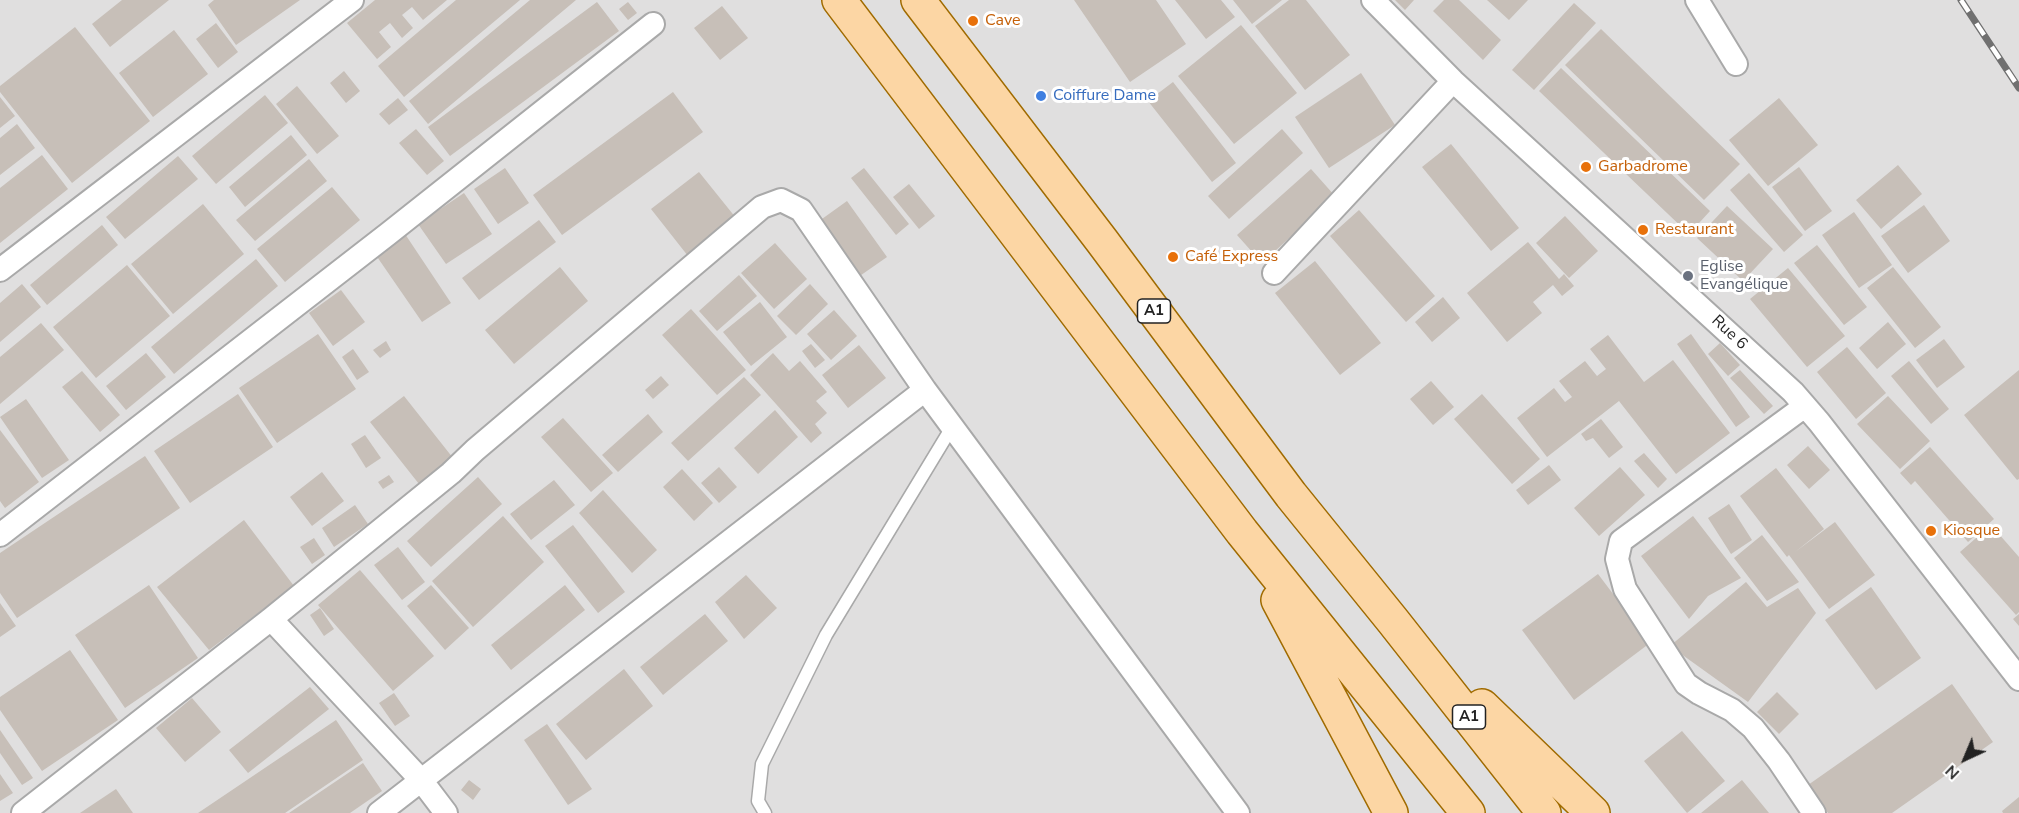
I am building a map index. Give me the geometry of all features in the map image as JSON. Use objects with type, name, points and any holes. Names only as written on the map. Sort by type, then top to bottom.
[{"type":"main road","points":[[839,0],[1242,532],[1468,813]]},
{"type":"main road","name":"A1","points":[[918,0],[1102,241],[1291,495],[1545,813]]},
{"type":"main road","points":[[1242,532],[1391,813]]},
{"type":"main road","points":[[1393,621],[1593,813]]},
{"type":"street","points":[[0,270],[352,0]]},
{"type":"street","name":"Rue 6","points":[[1373,0],[1454,81],[1793,392],[2019,679]]},
{"type":"street","points":[[1697,0],[1736,64]]},
{"type":"street","points":[[0,535],[388,234],[653,24]]},
{"type":"street","points":[[1274,273],[1454,81]]},
{"type":"street","points":[[22,813],[271,619],[451,473],[475,450],[762,207],[781,200],[801,210],[952,428],[1238,813]]},
{"type":"street","points":[[379,813],[925,390]]},
{"type":"street","points":[[1805,406],[1621,541],[1617,559],[1625,589],[1686,684],[1732,710],[1753,728],[1779,761],[1814,813]]},
{"type":"street","points":[[271,619],[421,780],[446,813]]},
{"type":"lane","points":[[765,813],[758,801],[762,764],[826,635],[952,428]]},
{"type":"shaded area","points":[[0,0],[2019,0],[2019,813],[0,813]]},
{"type":"building","points":[[122,0],[169,0],[110,47],[92,24]]},
{"type":"building","points":[[214,0],[300,0],[236,45],[208,5]]},
{"type":"building","points":[[375,0],[447,0],[423,20],[412,7],[402,15],[413,28],[402,38],[390,23],[379,32],[391,47],[377,59],[347,23]]},
{"type":"building","points":[[456,0],[520,0],[404,97],[378,66]]},
{"type":"building","points":[[530,0],[576,0],[428,124],[409,101]]},
{"type":"building","points":[[1074,0],[1156,0],[1186,44],[1130,82]]},
{"type":"building","points":[[1175,0],[1221,0],[1235,17],[1206,39]]},
{"type":"building","points":[[1233,0],[1282,0],[1252,24]]},
{"type":"building","points":[[1289,0],[1306,0],[1350,55],[1305,90],[1255,26]]},
{"type":"building","points":[[1395,0],[1414,0],[1405,10]]},
{"type":"building","points":[[1444,0],[1459,0],[1501,40],[1483,60],[1433,11]]},
{"type":"building","points":[[1487,0],[1528,0],[1509,20]]},
{"type":"building","points":[[597,2],[619,31],[450,156],[428,127]]},
{"type":"building","points":[[628,2],[637,13],[628,20],[619,9]]},
{"type":"building","points":[[1574,3],[1596,23],[1534,90],[1512,70]]},
{"type":"building","points":[[722,6],[748,38],[720,60],[694,28]]},
{"type":"building","points":[[216,23],[238,52],[218,68],[196,39]]},
{"type":"building","points":[[1241,25],[1297,93],[1234,144],[1178,76]]},
{"type":"building","points":[[75,27],[150,121],[72,183],[0,92],[0,86]]},
{"type":"building","points":[[1601,29],[1740,164],[1704,200],[1565,65]]},
{"type":"building","points":[[174,30],[208,74],[153,117],[119,73]]},
{"type":"building","points":[[1561,68],[1710,211],[1689,234],[1539,91]]},
{"type":"building","points":[[344,71],[360,91],[346,103],[330,83]]},
{"type":"building","points":[[1361,73],[1395,125],[1329,168],[1295,117]]},
{"type":"building","points":[[1173,82],[1236,163],[1212,182],[1148,101]]},
{"type":"building","points":[[297,86],[339,136],[317,154],[276,104]]},
{"type":"building","points":[[673,92],[703,132],[562,235],[533,195]]},
{"type":"building","points":[[265,95],[288,123],[216,184],[192,156]]},
{"type":"building","points":[[0,97],[15,116],[0,128]]},
{"type":"building","points":[[398,98],[408,110],[389,125],[379,114]]},
{"type":"building","points":[[1779,98],[1818,145],[1768,186],[1729,140]]},
{"type":"building","points":[[17,124],[35,148],[0,175],[0,138]]},
{"type":"building","points":[[416,129],[444,161],[427,175],[399,143]]},
{"type":"building","points":[[1282,129],[1303,153],[1229,219],[1208,196]]},
{"type":"building","points":[[291,135],[307,155],[245,207],[229,187]]},
{"type":"building","points":[[1451,144],[1519,228],[1491,251],[1422,167]]},
{"type":"building","points":[[42,155],[68,189],[0,243],[0,188]]},
{"type":"building","points":[[178,156],[198,179],[125,239],[106,217]]},
{"type":"building","points":[[309,159],[327,181],[255,241],[236,220]]},
{"type":"building","points":[[1898,165],[1922,194],[1881,229],[1856,200]]},
{"type":"building","points":[[1799,167],[1832,211],[1805,231],[1772,187]]},
{"type":"building","points":[[505,168],[529,203],[498,224],[474,189]]},
{"type":"building","points":[[864,168],[909,224],[896,235],[851,178]]},
{"type":"building","points":[[1311,169],[1335,196],[1262,263],[1237,235]]},
{"type":"building","points":[[699,172],[736,218],[688,256],[651,209]]},
{"type":"building","points":[[1749,173],[1803,235],[1784,252],[1730,190]]},
{"type":"building","points":[[909,184],[935,216],[919,229],[893,197]]},
{"type":"building","points":[[332,187],[360,220],[285,282],[257,249]]},
{"type":"building","points":[[464,193],[492,234],[446,264],[418,224]]},
{"type":"building","points":[[847,201],[887,257],[854,280],[815,224]]},
{"type":"building","points":[[203,204],[244,254],[173,314],[131,264]]},
{"type":"building","points":[[1924,205],[1950,241],[1908,273],[1881,236]]},
{"type":"building","points":[[1727,206],[1773,249],[1743,281],[1697,238]]},
{"type":"building","points":[[1359,210],[1435,296],[1406,322],[1330,236]]},
{"type":"building","points":[[1854,212],[1892,265],[1859,288],[1822,235]]},
{"type":"building","points":[[1565,216],[1598,251],[1569,278],[1536,243]]},
{"type":"building","points":[[539,220],[556,242],[479,300],[462,278]]},
{"type":"building","points":[[102,225],[118,245],[47,305],[30,285]]},
{"type":"building","points":[[401,228],[451,303],[422,322],[371,248]]},
{"type":"building","points":[[1528,242],[1559,279],[1564,274],[1574,286],[1562,296],[1553,285],[1533,302],[1542,313],[1507,342],[1467,293]]},
{"type":"building","points":[[775,243],[807,279],[774,309],[741,273]]},
{"type":"building","points":[[1817,245],[1867,307],[1844,325],[1794,263]]},
{"type":"building","points":[[256,259],[278,286],[174,374],[151,347]]},
{"type":"building","points":[[1315,261],[1381,343],[1340,375],[1275,293]]},
{"type":"building","points":[[127,265],[170,316],[96,378],[53,327]]},
{"type":"building","points":[[560,267],[588,301],[514,364],[485,330]]},
{"type":"building","points":[[1893,267],[1941,327],[1915,348],[1867,288]]},
{"type":"building","points":[[1788,268],[1845,336],[1807,367],[1750,299]]},
{"type":"building","points":[[739,275],[757,296],[717,331],[699,311]]},
{"type":"building","points":[[22,284],[41,307],[0,342],[0,303]]},
{"type":"building","points":[[810,284],[828,304],[796,335],[777,316]]},
{"type":"building","points":[[341,290],[365,322],[333,346],[309,313]]},
{"type":"building","points":[[1443,297],[1460,318],[1432,342],[1415,322]]},
{"type":"building","points":[[760,302],[787,337],[751,366],[723,332]]},
{"type":"building","points":[[691,309],[746,370],[717,395],[662,335]]},
{"type":"building","points":[[834,310],[857,336],[831,360],[807,334]]},
{"type":"building","points":[[1888,322],[1906,344],[1877,369],[1859,348]]},
{"type":"building","points":[[41,323],[64,350],[0,404],[0,357]]},
{"type":"building","points":[[318,334],[356,389],[277,443],[239,388]]},
{"type":"building","points":[[1691,334],[1750,417],[1736,427],[1677,344]]},
{"type":"building","points":[[1608,335],[1644,382],[1673,360],[1730,433],[1676,474],[1619,401],[1547,457],[1517,418],[1554,388],[1565,402],[1572,397],[1559,381],[1585,361],[1597,376],[1606,369],[1590,349]]},
{"type":"building","points":[[1944,339],[1965,367],[1937,388],[1916,360]]},
{"type":"building","points":[[386,341],[391,350],[380,358],[373,350]]},
{"type":"building","points":[[1720,343],[1740,365],[1728,376],[1708,354]]},
{"type":"building","points":[[811,344],[825,360],[815,368],[802,351]]},
{"type":"building","points":[[859,345],[886,378],[848,408],[822,375]]},
{"type":"building","points":[[1847,347],[1886,393],[1856,419],[1817,372]]},
{"type":"building","points":[[353,349],[369,372],[357,380],[342,357]]},
{"type":"building","points":[[146,353],[166,377],[126,410],[106,386]]},
{"type":"building","points":[[773,353],[789,371],[800,361],[827,392],[816,401],[827,413],[815,424],[822,433],[811,443],[750,375]]},
{"type":"building","points":[[1909,361],[1949,409],[1931,424],[1891,376]]},
{"type":"building","points":[[1740,370],[1773,406],[1764,414],[1730,378]]},
{"type":"building","points":[[2019,370],[2019,479],[2017,480],[1964,415]]},
{"type":"building","points":[[82,371],[120,415],[100,432],[62,387]]},
{"type":"building","points":[[661,376],[669,385],[653,399],[645,390]]},
{"type":"building","points":[[744,377],[761,395],[688,461],[671,443]]},
{"type":"building","points":[[1431,381],[1454,407],[1433,425],[1410,399]]},
{"type":"building","points":[[238,394],[273,447],[190,503],[154,451]]},
{"type":"building","points":[[1482,394],[1540,459],[1512,484],[1454,419]]},
{"type":"building","points":[[404,396],[453,458],[419,484],[370,422]]},
{"type":"building","points":[[1888,396],[1930,441],[1900,469],[1857,424]]},
{"type":"building","points":[[26,399],[69,460],[42,478],[0,417]]},
{"type":"building","points":[[775,410],[798,437],[758,474],[734,448]]},
{"type":"building","points":[[648,414],[663,432],[618,472],[602,455]]},
{"type":"building","points":[[563,418],[613,473],[591,492],[541,437]]},
{"type":"building","points":[[1601,419],[1623,447],[1609,458],[1593,438],[1586,441],[1581,434]]},
{"type":"building","points":[[0,430],[39,482],[5,508],[0,501]]},
{"type":"building","points":[[365,435],[381,458],[366,468],[351,444]]},
{"type":"building","points":[[1808,446],[1830,470],[1809,489],[1787,465]]},
{"type":"building","points":[[1930,447],[1994,519],[1968,542],[1915,481],[1911,485],[1900,473]]},
{"type":"building","points":[[1644,453],[1667,479],[1658,488],[1634,461]]},
{"type":"building","points":[[145,456],[180,508],[17,618],[0,593],[0,553]]},
{"type":"building","points":[[1549,465],[1561,480],[1528,505],[1516,490]]},
{"type":"building","points":[[719,467],[737,487],[719,503],[701,483]]},
{"type":"building","points":[[1620,467],[1645,495],[1599,536],[1574,508]]},
{"type":"building","points":[[1776,468],[1824,529],[1795,552],[1835,522],[1875,575],[1829,609],[1789,555],[1787,557],[1740,496]]},
{"type":"building","points":[[682,469],[713,503],[694,521],[663,487]]},
{"type":"building","points":[[322,472],[344,501],[312,526],[290,497]]},
{"type":"building","points":[[389,475],[394,482],[383,489],[378,482]]},
{"type":"building","points":[[478,477],[502,504],[431,567],[407,541]]},
{"type":"building","points":[[554,480],[575,505],[531,540],[510,514]]},
{"type":"building","points":[[603,490],[657,550],[632,573],[579,513]]},
{"type":"building","points":[[1729,504],[1752,540],[1731,554],[1708,518]]},
{"type":"building","points":[[355,505],[368,524],[334,547],[322,528]]},
{"type":"building","points":[[503,516],[544,562],[473,627],[432,581]]},
{"type":"building","points":[[1693,516],[1741,578],[1708,596],[1689,619],[1641,556]]},
{"type":"building","points":[[244,520],[294,586],[209,650],[157,587]]},
{"type":"building","points":[[573,525],[625,592],[598,613],[545,546]]},
{"type":"building","points":[[1991,525],[2019,557],[2019,612],[2016,615],[1960,552]]},
{"type":"building","points":[[1762,535],[1799,582],[1767,601],[1734,558]]},
{"type":"building","points":[[314,538],[325,555],[312,564],[300,547]]},
{"type":"building","points":[[398,547],[425,582],[402,600],[374,565]]},
{"type":"building","points":[[360,570],[434,656],[393,691],[318,605]]},
{"type":"building","points":[[1598,574],[1650,643],[1574,700],[1522,630]]},
{"type":"building","points":[[746,575],[777,608],[744,639],[715,602]]},
{"type":"building","points":[[1746,582],[1767,607],[1798,588],[1816,613],[1748,702],[1670,646]]},
{"type":"building","points":[[149,585],[198,658],[125,708],[75,635]]},
{"type":"building","points":[[431,585],[469,628],[445,650],[407,606]]},
{"type":"building","points":[[565,585],[585,610],[511,670],[491,645]]},
{"type":"building","points":[[1871,587],[1921,658],[1876,690],[1825,620]]},
{"type":"building","points":[[0,603],[16,626],[0,637]]},
{"type":"building","points":[[320,608],[334,629],[324,636],[310,615]]},
{"type":"building","points":[[705,614],[728,641],[663,695],[640,667]]},
{"type":"building","points":[[2019,614],[2019,626],[2013,619]]},
{"type":"building","points":[[70,650],[118,720],[42,771],[0,710],[0,697]]},
{"type":"building","points":[[624,669],[653,706],[586,760],[556,724]]},
{"type":"building","points":[[1952,684],[1993,742],[1892,813],[1828,813],[1808,785]]},
{"type":"building","points":[[310,687],[329,709],[248,773],[229,750]]},
{"type":"building","points":[[1777,692],[1799,714],[1779,734],[1757,712]]},
{"type":"building","points":[[394,693],[410,716],[395,726],[379,703]]},
{"type":"building","points":[[192,698],[221,732],[185,762],[156,728]]},
{"type":"building","points":[[336,720],[363,760],[285,813],[198,813]]},
{"type":"building","points":[[547,724],[592,789],[568,805],[524,740]]},
{"type":"building","points":[[0,730],[33,778],[22,785],[0,753]]},
{"type":"building","points":[[1682,731],[1725,781],[1687,813],[1644,761]]},
{"type":"building","points":[[363,763],[382,791],[350,813],[289,813]]},
{"type":"building","points":[[0,774],[13,793],[0,801]]},
{"type":"building","points":[[469,780],[481,789],[473,800],[461,790]]},
{"type":"building","points":[[1742,780],[1769,813],[1701,813]]},
{"type":"building","points":[[116,789],[133,813],[80,813]]},
{"type":"building","points":[[2019,797],[2019,813],[2003,813],[2002,811]]},
{"type":"railway","points":[[1961,0],[2019,88]]},
{"type":"place","name":"Cave","points":[[973,21]]},
{"type":"place","name":"Coiffure Dame","points":[[1041,96]]},
{"type":"place","name":"Garbadrome","points":[[1586,167]]},
{"type":"place","name":"Restaurant","points":[[1643,230]]},
{"type":"place","name":"Café Express","points":[[1173,257]]},
{"type":"place","name":"Eglise Evangélique","points":[[1688,276]]},
{"type":"place","name":"Kiosque","points":[[1931,531]]}]
